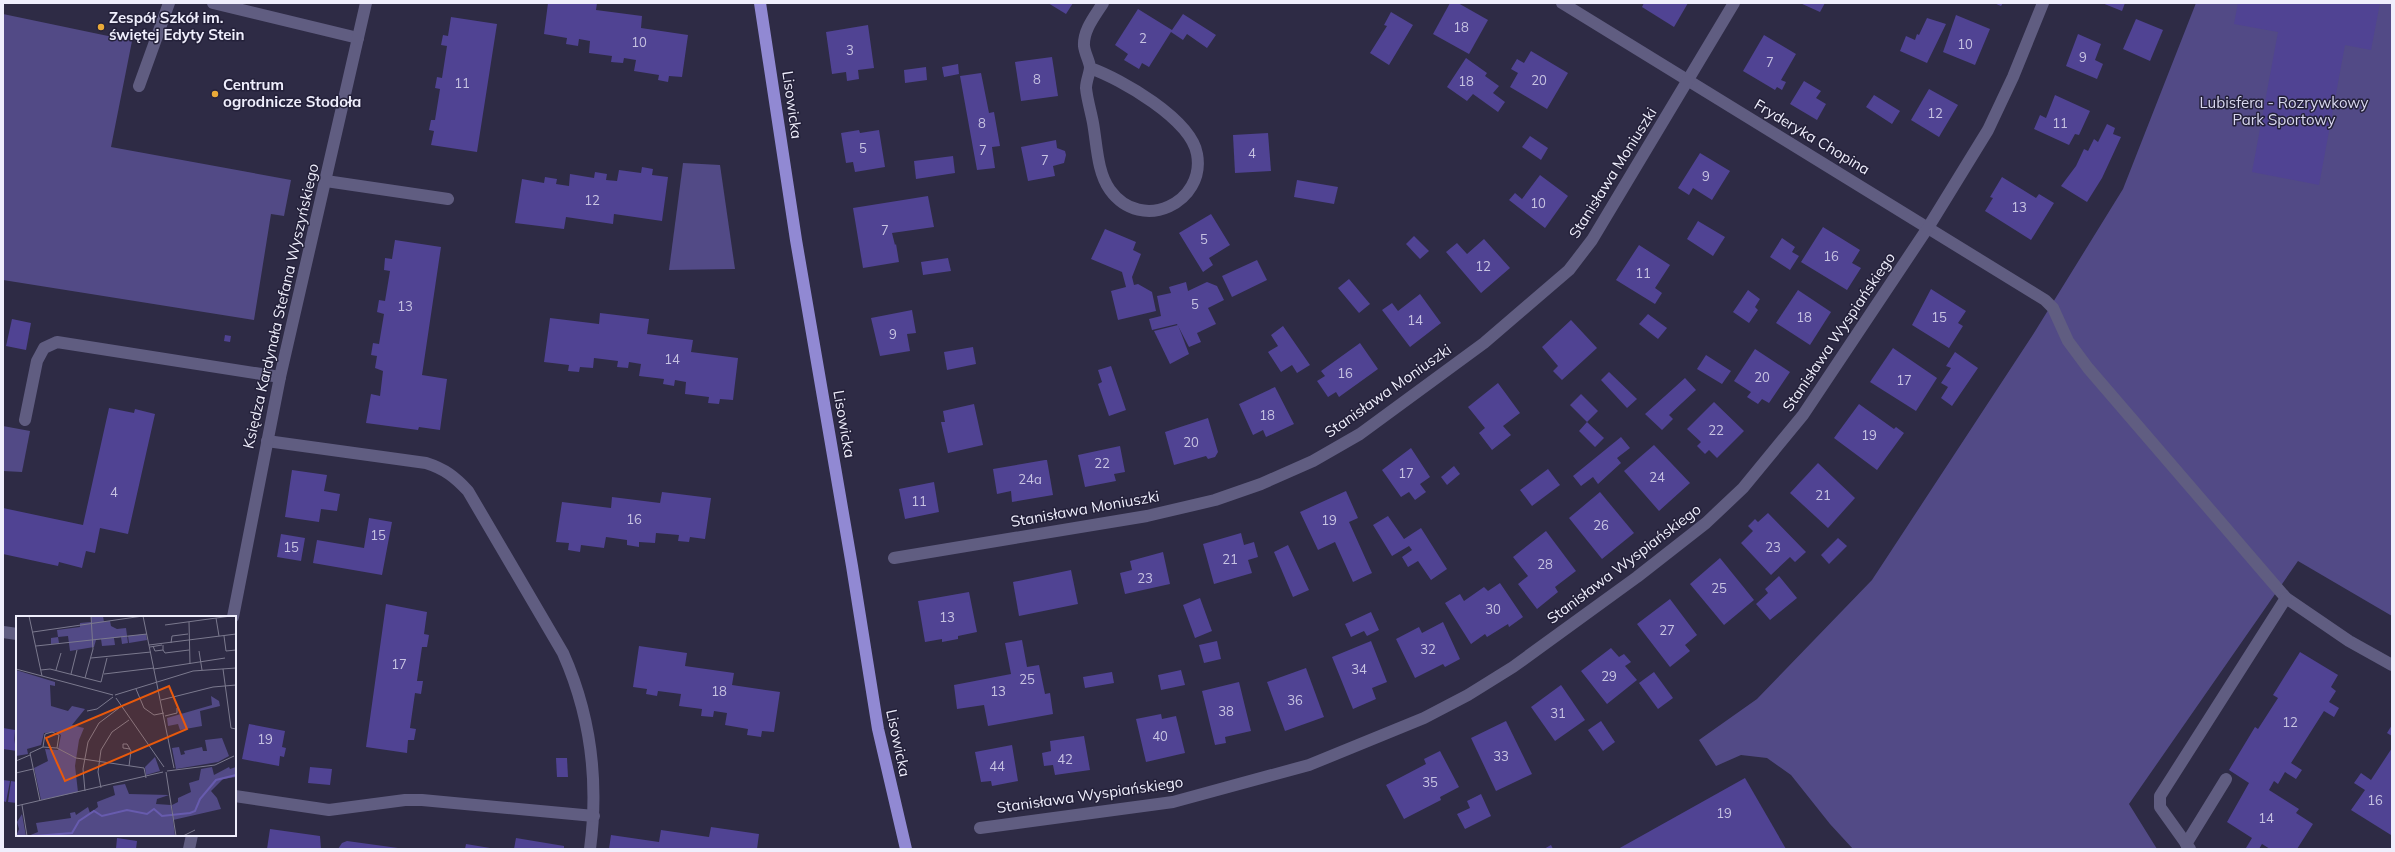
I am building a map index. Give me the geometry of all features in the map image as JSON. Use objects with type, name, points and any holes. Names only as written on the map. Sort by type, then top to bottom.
[{"type":"main road","name":"Lisowicka","points":[[760,3],[796,240],[852,566],[878,729],[906,849]]},
{"type":"street","points":[[139,86],[169,3]]},
{"type":"street","points":[[213,3],[358,38]]},
{"type":"street","name":"Księdza Kardynała Stefana Wyszyńskiego","points":[[233,616],[280,377],[366,3]]},
{"type":"street","points":[[1090,68],[1108,74],[1169,114],[1181,125],[1192,140],[1197,154],[1198,168],[1186,192],[1175,204],[1164,210],[1150,212],[1136,210],[1123,203],[1110,191],[1102,176],[1086,88],[1090,68],[1086,55],[1084,38],[1087,30],[1104,3]]},
{"type":"street","name":"Fryderyka Chopina","points":[[1562,3],[1929,226],[2045,300],[2053,308],[2068,341],[2088,368],[2286,598]]},
{"type":"street","name":"Stanisława Moniuszki","points":[[894,558],[1147,516],[1215,500],[1261,484],[1313,461],[1360,434],[1484,343],[1569,270],[1592,240],[1689,81],[1734,3]]},
{"type":"street","name":"Stanisława Wyspiańskiego","points":[[980,828],[1173,802],[1308,765],[1424,718],[1468,695],[1513,668],[1706,523],[1743,488],[1803,415],[1929,226],[1988,130],[2013,77],[2043,3]]},
{"type":"street","points":[[326,181],[448,199]]},
{"type":"street","points":[[26,420],[37,361],[44,348],[57,342],[280,377]]},
{"type":"street","points":[[267,441],[426,463],[441,468],[455,477],[468,491],[563,653],[572,674],[588,728],[594,816],[590,849]]},
{"type":"street","points":[[2226,779],[2188,846],[2160,807],[2160,796],[2286,598],[2349,642],[2392,665]]},
{"type":"street","points":[[3,632],[16,634]]},
{"type":"street","points":[[236,796],[329,810],[405,800],[422,800],[594,816]]},
{"type":"street","points":[[189,849],[192,836]]},
{"type":"green space","name":"Lubisfera - Rozrywkowy Park Sportowy","points":[[2196,3],[2392,3],[2392,616],[2298,561],[2129,804],[2157,849],[1853,849],[1830,824],[1791,775],[1767,758],[1741,755],[1716,766],[1699,740],[1757,699],[1872,580],[2034,333],[2123,189]]},
{"type":"green space","points":[[3,14],[132,41],[111,147],[291,180],[284,216],[271,214],[254,320],[3,280]]},
{"type":"green space","points":[[683,163],[720,165],[735,269],[669,270]]},
{"type":"green space","points":[[3,426],[30,431],[22,472],[3,471]]},
{"type":"building","points":[[548,3],[597,3],[596,10],[642,16],[641,28],[688,35],[682,77],[669,76],[668,82],[658,80],[659,75],[634,71],[636,60],[624,58],[623,63],[611,62],[612,56],[589,53],[590,41],[579,39],[578,46],[566,44],[567,38],[544,34]]},
{"type":"building","points":[[1048,3],[1073,3],[1066,14]]},
{"type":"building","points":[[1450,3],[1458,3],[1488,20],[1469,54],[1433,34]]},
{"type":"building","points":[[1644,3],[1688,3],[1674,27],[1642,7]]},
{"type":"building","points":[[1800,3],[1825,3],[1820,12]]},
{"type":"building","points":[[1994,3],[2003,3],[2001,6]]},
{"type":"building","points":[[2102,3],[2125,3],[2122,11]]},
{"type":"building","points":[[2238,3],[2380,3],[2371,50],[2345,45],[2319,185],[2252,172],[2278,32],[2234,24]]},
{"type":"building","points":[[1138,9],[1172,30],[1183,14],[1216,35],[1207,48],[1187,34],[1183,40],[1171,32],[1149,67],[1142,63],[1139,69],[1124,60],[1128,54],[1115,45]]},
{"type":"building","points":[[1391,12],[1413,25],[1389,65],[1370,53],[1387,26],[1384,25]]},
{"type":"building","points":[[1956,15],[1990,29],[1975,65],[1943,52]]},
{"type":"building","points":[[451,17],[497,24],[477,152],[431,145],[434,131],[429,130],[431,120],[435,120],[440,89],[435,88],[437,77],[442,78],[447,46],[441,45],[443,35],[448,36]]},
{"type":"building","points":[[1927,18],[1946,24],[1927,63],[1900,51],[1906,36],[1915,40]]},
{"type":"building","points":[[2136,19],[2163,30],[2150,61],[2123,49]]},
{"type":"building","points":[[868,25],[874,68],[858,70],[859,79],[847,81],[846,72],[832,74],[826,32]]},
{"type":"building","points":[[2078,34],[2101,44],[2095,60],[2103,64],[2097,79],[2066,66]]},
{"type":"building","points":[[1764,35],[1796,54],[1781,80],[1786,82],[1782,90],[1777,87],[1775,90],[1743,71]]},
{"type":"building","points":[[1531,51],[1568,73],[1547,109],[1510,87],[1518,73],[1511,69],[1517,59],[1524,63]]},
{"type":"building","points":[[1052,57],[1058,96],[1021,101],[1015,62]]},
{"type":"building","points":[[1466,58],[1487,73],[1485,76],[1499,86],[1493,93],[1505,102],[1498,112],[1473,94],[1467,101],[1447,87]]},
{"type":"building","points":[[958,64],[959,74],[944,77],[942,67]]},
{"type":"building","points":[[926,67],[927,80],[905,83],[904,70]]},
{"type":"building","points":[[981,73],[989,113],[994,112],[1000,146],[992,147],[995,168],[977,170],[960,76]]},
{"type":"building","points":[[1804,81],[1821,91],[1816,98],[1826,104],[1817,120],[1790,104]]},
{"type":"building","points":[[1929,89],[1958,105],[1939,137],[1911,120]]},
{"type":"building","points":[[1874,95],[1900,111],[1892,124],[1866,107]]},
{"type":"building","points":[[2055,95],[2090,111],[2079,135],[2075,134],[2069,145],[2034,129],[2040,115],[2046,118]]},
{"type":"building","points":[[2107,124],[2115,128],[2113,134],[2121,137],[2102,178],[2087,202],[2061,186],[2076,166],[2084,149],[2088,151],[2094,139],[2098,142]]},
{"type":"building","points":[[859,130],[860,133],[879,130],[885,167],[855,172],[853,162],[846,163],[841,133]]},
{"type":"building","points":[[1268,133],[1271,171],[1235,173],[1233,135]]},
{"type":"building","points":[[1530,136],[1548,148],[1541,160],[1522,147]]},
{"type":"building","points":[[1056,140],[1057,148],[1065,151],[1066,155],[1064,163],[1053,166],[1055,176],[1028,181],[1021,147]]},
{"type":"building","points":[[1700,153],[1730,171],[1712,200],[1693,188],[1689,195],[1678,188]]},
{"type":"building","points":[[953,156],[955,173],[916,179],[914,161]]},
{"type":"building","points":[[642,167],[653,169],[652,175],[668,177],[662,221],[614,214],[613,224],[566,217],[564,229],[515,223],[522,179],[544,183],[545,177],[557,179],[556,184],[569,186],[570,174],[594,178],[595,172],[607,174],[606,180],[617,181],[619,170],[641,173]]},
{"type":"building","points":[[1540,175],[1568,196],[1545,228],[1509,200],[1515,193],[1522,199]]},
{"type":"building","points":[[2002,177],[2036,198],[2039,194],[2054,203],[2031,240],[1985,211],[1993,198],[1990,197]]},
{"type":"building","points":[[1297,180],[1338,187],[1334,204],[1294,197]]},
{"type":"building","points":[[928,196],[934,227],[892,233],[895,245],[896,244],[899,262],[863,268],[853,208]]},
{"type":"building","points":[[1211,214],[1230,245],[1209,258],[1213,265],[1203,272],[1179,233]]},
{"type":"building","points":[[1698,221],[1725,237],[1713,256],[1687,239]]},
{"type":"building","points":[[1823,227],[1860,250],[1852,263],[1861,268],[1847,290],[1801,262]]},
{"type":"building","points":[[1105,229],[1136,242],[1133,250],[1141,254],[1132,277],[1134,285],[1138,284],[1152,292],[1156,311],[1118,320],[1111,291],[1126,287],[1122,272],[1091,259]]},
{"type":"building","points":[[1414,236],[1429,251],[1420,259],[1406,244]]},
{"type":"building","points":[[1782,238],[1795,247],[1792,252],[1799,256],[1790,270],[1770,257]]},
{"type":"building","points":[[1484,239],[1510,268],[1481,293],[1446,252],[1457,243],[1467,254]]},
{"type":"building","points":[[395,240],[441,247],[422,375],[447,379],[440,430],[419,427],[418,430],[366,423],[371,394],[380,396],[383,371],[375,368],[377,356],[371,355],[373,343],[379,344],[384,314],[377,312],[379,300],[385,301],[390,271],[384,270],[385,258],[392,259]]},
{"type":"building","points":[[1639,245],[1670,265],[1655,288],[1662,293],[1655,304],[1616,280]]},
{"type":"building","points":[[948,258],[951,271],[923,275],[921,262]]},
{"type":"building","points":[[1257,260],[1267,280],[1232,297],[1222,276]]},
{"type":"building","points":[[1349,279],[1370,304],[1359,313],[1338,288]]},
{"type":"building","points":[[1186,282],[1188,291],[1207,282],[1217,286],[1224,300],[1208,308],[1216,324],[1197,333],[1201,342],[1189,347],[1177,324],[1152,330],[1149,319],[1161,316],[1157,296],[1171,293],[1169,287]]},
{"type":"building","points":[[1931,289],[1966,311],[1958,323],[1963,326],[1949,348],[1912,325]]},
{"type":"building","points":[[1748,290],[1760,299],[1755,307],[1758,310],[1749,323],[1733,312]]},
{"type":"building","points":[[1798,290],[1831,312],[1810,345],[1776,323]]},
{"type":"building","points":[[1420,294],[1441,323],[1410,347],[1382,310],[1392,303],[1398,311]]},
{"type":"building","points":[[912,310],[916,333],[907,334],[910,351],[880,356],[871,318]]},
{"type":"building","points":[[600,313],[649,319],[647,334],[693,340],[691,352],[738,358],[733,400],[720,399],[719,404],[708,403],[709,397],[685,394],[686,382],[675,380],[674,386],[663,384],[664,379],[639,376],[641,364],[629,362],[628,368],[617,367],[618,361],[594,358],[593,368],[580,367],[579,372],[568,371],[569,365],[544,362],[550,318],[599,324]]},
{"type":"building","points":[[1648,314],[1667,328],[1658,339],[1639,324]]},
{"type":"building","points":[[12,319],[31,323],[26,350],[6,346]]},
{"type":"building","points":[[1571,320],[1597,348],[1562,380],[1553,371],[1558,366],[1542,347]]},
{"type":"building","points":[[1178,325],[1189,354],[1170,364],[1154,331]]},
{"type":"building","points":[[1283,326],[1310,365],[1297,373],[1292,365],[1281,372],[1268,352],[1278,346],[1271,335]]},
{"type":"building","points":[[225,335],[231,336],[230,342],[224,341]]},
{"type":"building","points":[[1360,343],[1378,369],[1339,397],[1336,392],[1328,397],[1317,381],[1325,376],[1321,371]]},
{"type":"building","points":[[973,347],[976,364],[947,370],[944,352]]},
{"type":"building","points":[[1893,348],[1937,378],[1916,411],[1870,382]]},
{"type":"building","points":[[1755,349],[1790,372],[1769,403],[1762,399],[1758,404],[1747,397],[1751,392],[1734,381]]},
{"type":"building","points":[[1955,352],[1978,368],[1952,406],[1941,398],[1948,387],[1941,383],[1951,368],[1946,366]]},
{"type":"building","points":[[1706,355],[1731,371],[1722,384],[1697,369]]},
{"type":"building","points":[[1111,366],[1126,410],[1109,416],[1098,384],[1102,382],[1098,370]]},
{"type":"building","points":[[1609,372],[1637,399],[1627,408],[1601,380]]},
{"type":"building","points":[[1685,378],[1696,390],[1669,415],[1673,419],[1662,430],[1645,414]]},
{"type":"building","points":[[1498,383],[1520,413],[1503,426],[1511,435],[1492,450],[1479,433],[1485,428],[1468,407]]},
{"type":"building","points":[[1275,387],[1294,424],[1266,437],[1263,430],[1253,435],[1239,404]]},
{"type":"building","points":[[1581,394],[1598,411],[1587,422],[1570,405]]},
{"type":"building","points":[[1714,402],[1744,431],[1717,458],[1709,450],[1705,454],[1697,446],[1701,442],[1687,429]]},
{"type":"building","points":[[974,404],[983,445],[948,453],[941,422],[945,422],[943,411]]},
{"type":"building","points":[[1859,404],[1894,429],[1896,427],[1904,433],[1877,470],[1834,438]]},
{"type":"building","points":[[109,408],[134,413],[135,409],[155,414],[128,534],[100,528],[95,553],[86,551],[82,568],[59,562],[58,566],[3,554],[3,508],[83,525]]},
{"type":"building","points":[[1208,418],[1218,452],[1215,457],[1208,459],[1206,456],[1174,465],[1165,432]]},
{"type":"building","points":[[1587,422],[1604,438],[1595,447],[1579,431]]},
{"type":"building","points":[[1621,437],[1630,448],[1617,458],[1621,463],[1598,484],[1593,477],[1581,486],[1573,476]]},
{"type":"building","points":[[1654,445],[1690,483],[1659,511],[1624,471]]},
{"type":"building","points":[[1120,446],[1125,472],[1114,474],[1116,481],[1085,487],[1078,455]]},
{"type":"building","points":[[1411,448],[1430,477],[1420,484],[1426,492],[1415,500],[1409,492],[1401,497],[1382,470]]},
{"type":"building","points":[[1047,460],[1053,495],[1012,502],[1011,491],[997,494],[993,469]]},
{"type":"building","points":[[1818,463],[1855,498],[1828,528],[1790,493]]},
{"type":"building","points":[[1454,466],[1460,474],[1447,485],[1441,477]]},
{"type":"building","points":[[1548,469],[1560,485],[1532,506],[1520,490]]},
{"type":"building","points":[[292,470],[327,475],[324,491],[340,494],[337,511],[321,509],[319,522],[285,517]]},
{"type":"building","points":[[934,482],[939,512],[905,519],[899,489]]},
{"type":"building","points":[[1346,491],[1358,518],[1349,522],[1372,573],[1353,582],[1335,542],[1318,550],[1300,512]]},
{"type":"building","points":[[662,492],[711,498],[705,539],[690,537],[689,542],[678,541],[679,535],[656,533],[655,543],[639,542],[639,547],[627,545],[627,540],[606,537],[604,548],[581,545],[580,552],[568,550],[569,543],[556,542],[562,502],[611,508],[612,497],[660,503]]},
{"type":"building","points":[[1600,492],[1634,533],[1602,559],[1569,518]]},
{"type":"building","points":[[1768,513],[1806,552],[1795,562],[1790,557],[1771,575],[1741,543],[1753,531],[1748,526],[1755,519],[1758,522]]},
{"type":"building","points":[[1388,516],[1404,539],[1421,528],[1447,569],[1431,580],[1418,561],[1408,567],[1402,557],[1412,550],[1409,546],[1392,556],[1373,525]]},
{"type":"building","points":[[369,518],[392,522],[382,575],[313,563],[317,540],[364,548]]},
{"type":"building","points":[[1546,531],[1576,571],[1555,587],[1558,592],[1537,609],[1518,584],[1528,576],[1513,557]]},
{"type":"building","points":[[1241,533],[1244,545],[1254,542],[1258,557],[1248,560],[1252,573],[1214,584],[1203,544]]},
{"type":"building","points":[[281,534],[305,538],[301,561],[277,557]]},
{"type":"building","points":[[1838,538],[1847,546],[1829,564],[1821,555]]},
{"type":"building","points":[[1288,545],[1309,590],[1293,597],[1274,552]]},
{"type":"building","points":[[1163,552],[1170,584],[1125,594],[1120,573],[1132,570],[1130,561]]},
{"type":"building","points":[[1720,558],[1754,600],[1724,625],[1690,584]]},
{"type":"building","points":[[1071,570],[1078,604],[1019,616],[1013,582]]},
{"type":"building","points":[[1779,576],[1797,598],[1770,620],[1756,604],[1768,593],[1765,589]]},
{"type":"building","points":[[1500,583],[1523,617],[1509,627],[1508,624],[1487,637],[1485,634],[1471,644],[1445,603],[1460,594],[1464,601],[1484,587],[1488,591]]},
{"type":"building","points":[[969,592],[977,632],[958,636],[958,639],[942,642],[942,639],[925,642],[918,601]]},
{"type":"building","points":[[1200,598],[1212,631],[1195,638],[1183,605]]},
{"type":"building","points":[[1670,599],[1697,635],[1685,645],[1690,651],[1670,667],[1637,624]]},
{"type":"building","points":[[386,604],[427,612],[424,634],[429,635],[427,647],[422,647],[417,681],[423,681],[421,694],[415,693],[410,728],[416,729],[414,740],[408,740],[407,753],[366,747]]},
{"type":"building","points":[[1371,612],[1379,630],[1367,636],[1364,631],[1351,637],[1345,624]]},
{"type":"building","points":[[1443,622],[1460,659],[1445,667],[1443,664],[1415,678],[1396,639],[1419,627],[1422,633]]},
{"type":"building","points":[[1022,640],[1027,667],[1039,665],[1045,694],[1050,693],[1053,714],[988,726],[984,705],[957,709],[954,685],[1011,674],[1005,643]]},
{"type":"building","points":[[1217,641],[1221,659],[1204,663],[1199,645]]},
{"type":"building","points":[[1371,641],[1387,682],[1372,688],[1376,699],[1353,709],[1332,657]]},
{"type":"building","points":[[639,646],[687,653],[685,666],[734,673],[732,685],[780,692],[774,732],[762,731],[761,737],[747,735],[748,729],[725,725],[727,713],[714,711],[713,717],[701,716],[702,709],[679,706],[681,694],[658,691],[657,696],[646,694],[647,689],[633,687]]},
{"type":"building","points":[[1611,648],[1619,657],[1624,654],[1631,662],[1625,666],[1637,680],[1607,704],[1581,671]]},
{"type":"building","points":[[2300,652],[2338,675],[2331,687],[2336,691],[2329,702],[2339,708],[2334,717],[2324,711],[2291,763],[2302,770],[2296,779],[2285,772],[2278,784],[2274,781],[2269,790],[2299,809],[2296,813],[2313,824],[2297,849],[2270,849],[2262,844],[2259,849],[2248,849],[2246,848],[2252,838],[2227,822],[2249,783],[2229,770],[2255,727],[2258,729],[2278,698],[2273,695]]},
{"type":"building","points":[[1306,668],[1324,717],[1285,731],[1267,682]]},
{"type":"building","points":[[1181,670],[1185,685],[1161,690],[1158,675]]},
{"type":"building","points":[[1112,672],[1114,683],[1085,688],[1083,677]]},
{"type":"building","points":[[1654,672],[1673,698],[1658,709],[1639,683]]},
{"type":"building","points":[[1239,682],[1251,731],[1225,737],[1226,743],[1215,745],[1202,691]]},
{"type":"building","points":[[1561,685],[1585,720],[1555,741],[1531,707]]},
{"type":"building","points":[[1161,714],[1162,719],[1176,716],[1185,753],[1146,762],[1136,719]]},
{"type":"building","points":[[1506,721],[1532,774],[1496,791],[1471,738]]},
{"type":"building","points":[[1601,721],[1615,742],[1603,751],[1588,730]]},
{"type":"building","points":[[249,724],[285,731],[282,747],[286,748],[284,757],[280,756],[279,766],[242,759]]},
{"type":"building","points":[[2392,725],[2392,736],[2387,733]]},
{"type":"building","points":[[3,728],[15,730],[14,744],[16,734],[16,751],[3,749]]},
{"type":"building","points":[[1084,736],[1090,770],[1055,775],[1053,765],[1044,766],[1042,753],[1051,751],[1050,741]]},
{"type":"building","points":[[1012,745],[1018,781],[992,786],[991,781],[981,782],[975,752]]},
{"type":"building","points":[[2392,748],[2391,835],[2351,810],[2365,790],[2354,783],[2361,773],[2371,780]]},
{"type":"building","points":[[1440,751],[1459,787],[1440,797],[1441,800],[1404,819],[1386,785],[1426,764],[1424,759]]},
{"type":"building","points":[[556,758],[567,758],[568,777],[557,777]]},
{"type":"building","points":[[310,767],[332,769],[330,785],[308,783]]},
{"type":"building","points":[[1745,778],[1786,849],[1618,849]]},
{"type":"building","points":[[3,780],[10,781],[6,802],[3,801]]},
{"type":"building","points":[[11,781],[16,782],[16,803],[8,802]]},
{"type":"building","points":[[1481,794],[1491,816],[1465,829],[1457,814],[1470,808],[1467,801]]},
{"type":"building","points":[[711,827],[759,834],[757,849],[609,849],[611,835],[659,842],[661,830],[709,837]]},
{"type":"building","points":[[270,829],[320,836],[321,849],[267,849]]},
{"type":"building","points":[[117,838],[137,841],[136,849],[116,849]]},
{"type":"building","points":[[516,838],[564,846],[564,849],[514,849]]},
{"type":"building","points":[[347,841],[398,849],[338,849],[342,843]]},
{"type":"building","points":[[466,844],[490,848],[490,849],[465,849]]},
{"type":"building","points":[[1551,845],[1553,849],[1544,849]]},
{"type":"place","name":"Zespół Szkół im. świętej Edyty Stein","points":[[101,27]]},
{"type":"place","name":"Centrum ogrodnicze Stodoła","points":[[215,94]]}]
